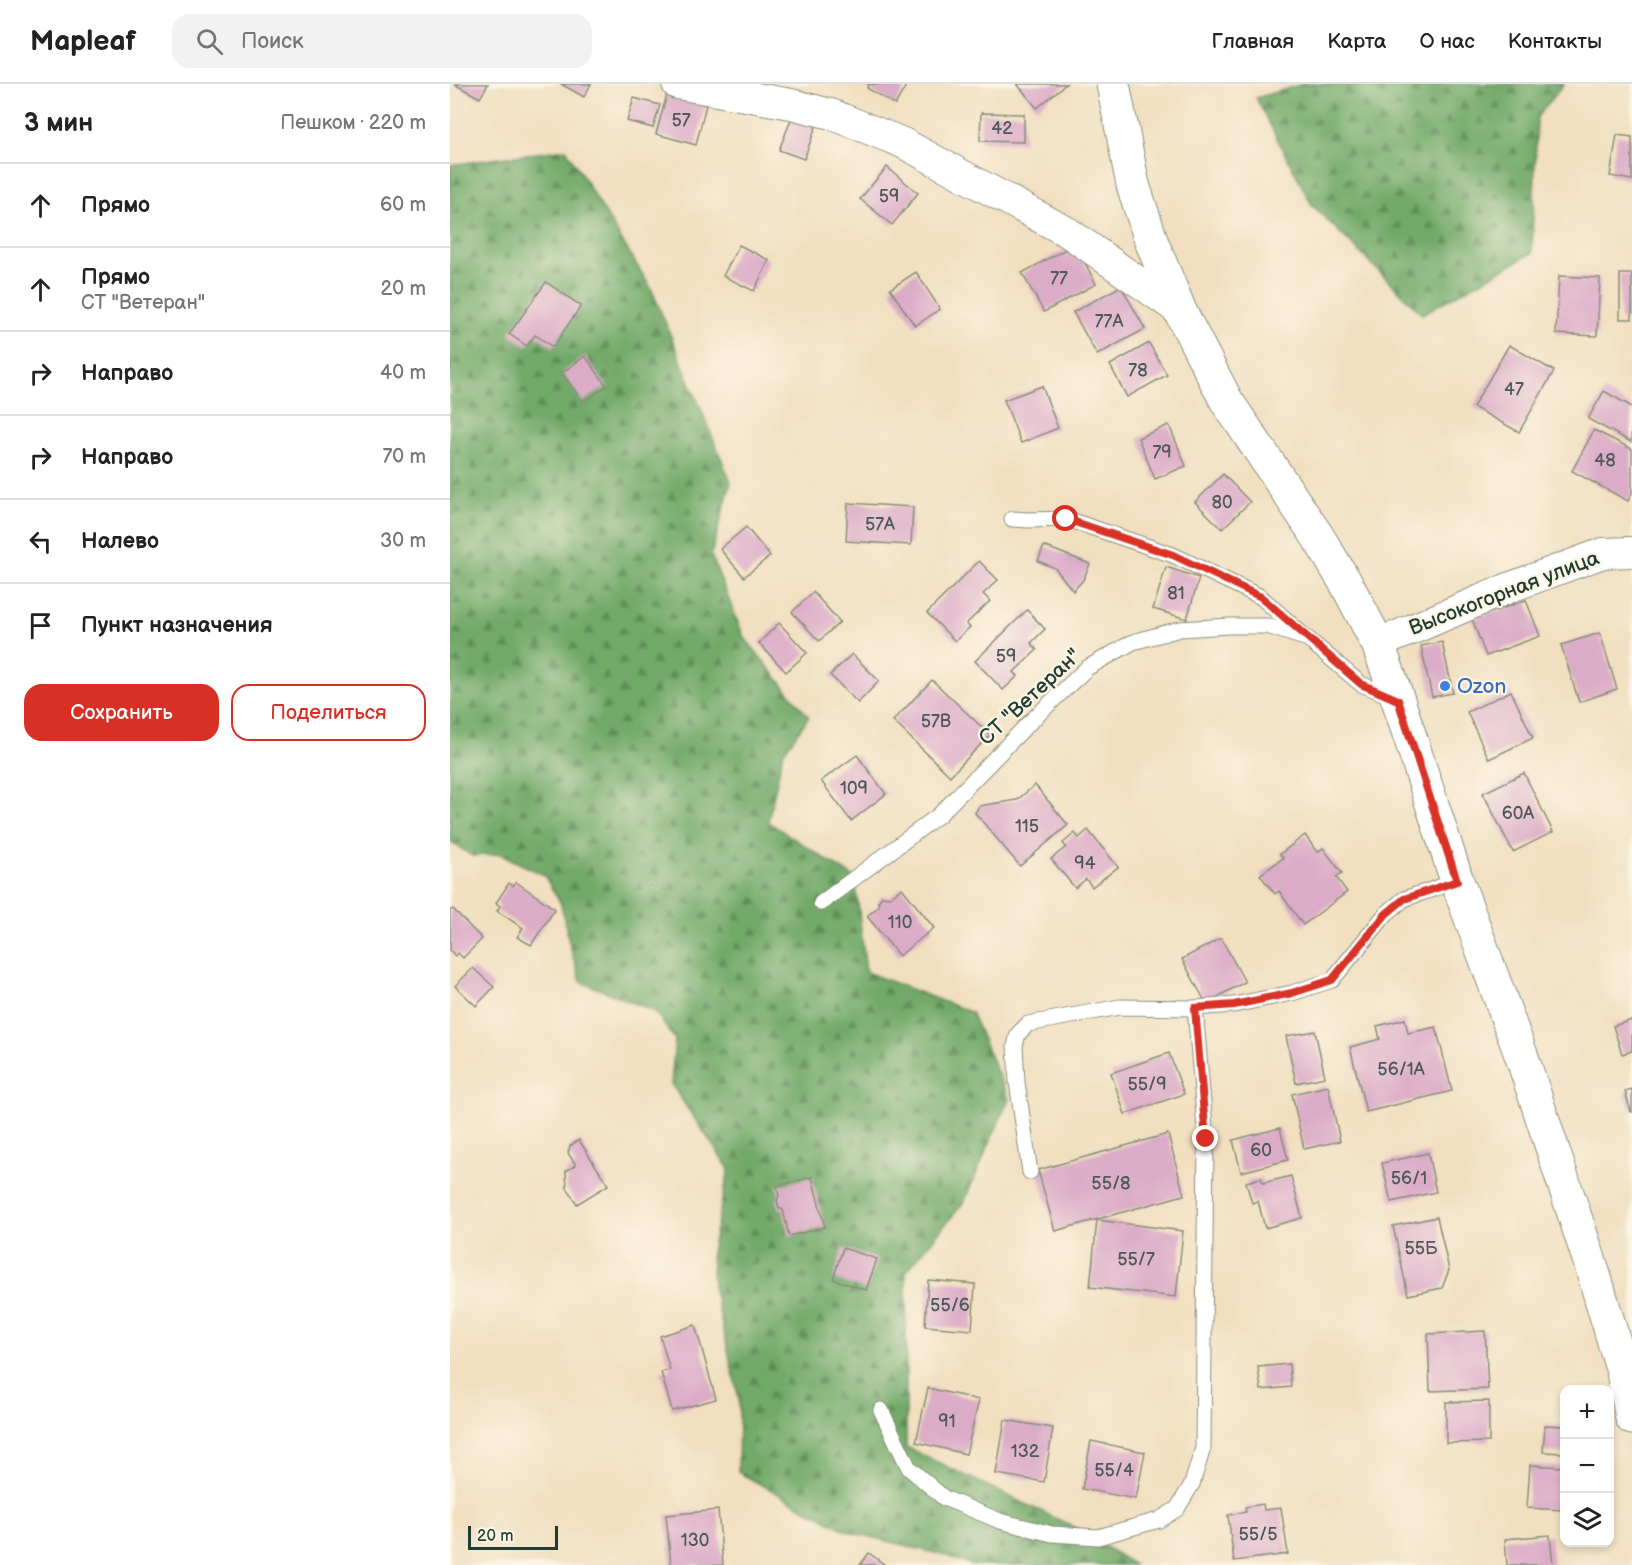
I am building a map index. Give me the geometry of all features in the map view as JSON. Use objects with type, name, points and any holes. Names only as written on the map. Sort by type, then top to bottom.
[{"type":"street","points":[[677,84],[791,104],[831,114],[903,143],[1069,233],[1180,311]]},
{"type":"street","points":[[1113,84],[1133,185],[1152,243],[1180,311],[1226,400],[1318,537],[1347,585],[1378,644],[1457,881],[1523,1060],[1592,1268],[1623,1372],[1632,1418]]},
{"type":"street","name":"Высокогорная улица","points":[[1378,644],[1511,586],[1603,553],[1632,552]]},
{"type":"lane","points":[[1012,519],[1066,519],[1173,555],[1261,597],[1308,639]]},
{"type":"lane","name":"СТ \"Ветеран\"","points":[[821,903],[939,814],[1087,668],[1133,642],[1180,629],[1267,626],[1308,639],[1361,684],[1398,700]]},
{"type":"lane","points":[[1030,1172],[1017,1082],[1015,1046],[1018,1034],[1028,1024],[1120,1007],[1195,1008],[1234,1005],[1292,993],[1332,980],[1386,914],[1404,899],[1457,881]]},
{"type":"lane","points":[[881,1410],[909,1468],[944,1498],[1000,1521],[1052,1534],[1098,1537],[1158,1520],[1177,1509],[1192,1484],[1203,1448],[1206,1139],[1195,1008]]},
{"type":"green space","points":[[1303,84],[1564,84],[1537,117],[1532,253],[1422,314],[1312,205],[1256,98]]},
{"type":"green space","points":[[566,149],[652,290],[731,482],[711,555],[744,637],[809,717],[783,753],[768,822],[855,878],[866,972],[971,1012],[1009,1099],[964,1202],[906,1272],[906,1447],[1076,1528],[1134,1565],[971,1565],[947,1556],[847,1531],[738,1472],[739,1399],[713,1286],[711,1252],[729,1169],[671,1084],[675,1039],[654,1011],[581,982],[570,947],[561,904],[544,875],[500,854],[472,856],[450,841],[450,165]]},
{"type":"building","points":[[454,84],[488,84],[480,98]]},
{"type":"building","points":[[561,84],[591,84],[584,97]]},
{"type":"building","points":[[869,84],[907,84],[895,105],[867,88]]},
{"type":"building","points":[[1017,84],[1066,84],[1037,108]]},
{"type":"building","points":[[667,94],[706,105],[696,145],[656,134]]},
{"type":"building","points":[[634,98],[660,105],[653,128],[627,121]]},
{"type":"building","points":[[794,112],[818,121],[804,159],[779,150]]},
{"type":"building","points":[[981,113],[1024,114],[1024,142],[980,141]]},
{"type":"building","points":[[1617,135],[1632,137],[1632,180],[1610,176]]},
{"type":"building","points":[[887,167],[918,193],[892,225],[860,199]]},
{"type":"building","points":[[1075,244],[1096,284],[1044,312],[1022,273]]},
{"type":"building","points":[[739,245],[769,260],[754,291],[723,276]]},
{"type":"building","points":[[916,272],[940,309],[915,326],[890,289]]},
{"type":"building","points":[[1620,274],[1632,274],[1632,319],[1620,319]]},
{"type":"building","points":[[1559,276],[1600,278],[1597,336],[1556,334]]},
{"type":"building","points":[[546,282],[581,306],[553,347],[535,335],[527,346],[509,334]]},
{"type":"building","points":[[1121,286],[1145,329],[1097,355],[1073,312]]},
{"type":"building","points":[[1149,343],[1167,375],[1127,397],[1110,365]]},
{"type":"building","points":[[1509,345],[1554,371],[1519,432],[1473,407]]},
{"type":"building","points":[[585,356],[607,386],[583,402],[562,373]]},
{"type":"building","points":[[1042,386],[1058,428],[1021,443],[1004,400]]},
{"type":"building","points":[[1604,391],[1632,407],[1631,442],[1588,419]]},
{"type":"building","points":[[1169,425],[1186,466],[1155,479],[1138,438]]},
{"type":"building","points":[[1594,430],[1632,449],[1632,493],[1628,501],[1572,471]]},
{"type":"building","points":[[1223,474],[1250,502],[1222,529],[1195,502]]},
{"type":"building","points":[[848,503],[913,507],[911,545],[846,541]]},
{"type":"building","points":[[746,527],[770,556],[744,577],[720,549]]},
{"type":"building","points":[[1044,546],[1090,564],[1083,580],[1073,591],[1055,568],[1038,561]]},
{"type":"building","points":[[979,561],[998,580],[983,594],[990,601],[966,624],[970,627],[955,641],[927,613]]},
{"type":"building","points":[[1166,567],[1199,578],[1187,619],[1153,609]]},
{"type":"building","points":[[813,592],[840,622],[819,641],[792,612]]},
{"type":"building","points":[[1526,600],[1540,636],[1486,656],[1472,619]]},
{"type":"building","points":[[1027,610],[1045,629],[1031,643],[1037,650],[1014,672],[1018,676],[1003,690],[975,661]]},
{"type":"building","points":[[779,623],[807,653],[786,672],[759,643]]},
{"type":"building","points":[[1600,633],[1617,689],[1579,702],[1561,645]]},
{"type":"building","points":[[1442,642],[1453,693],[1432,697],[1421,646]]},
{"type":"building","points":[[852,654],[879,681],[858,703],[830,675]]},
{"type":"building","points":[[932,680],[990,735],[950,776],[893,721]]},
{"type":"building","points":[[1511,691],[1533,738],[1489,759],[1467,712]]},
{"type":"building","points":[[857,755],[886,794],[851,821],[821,781]]},
{"type":"building","points":[[1524,773],[1553,832],[1513,852],[1483,793]]},
{"type":"building","points":[[1035,785],[1068,825],[1020,866],[975,813],[979,806],[1017,800]]},
{"type":"building","points":[[1088,830],[1118,867],[1092,887],[1086,879],[1075,888],[1051,859],[1066,847],[1063,843],[1075,833],[1079,838]]},
{"type":"building","points":[[1305,835],[1317,852],[1323,848],[1342,873],[1336,877],[1347,892],[1303,925],[1279,891],[1275,894],[1260,875],[1283,858],[1280,854]]},
{"type":"building","points":[[516,882],[555,909],[531,945],[517,937],[523,928],[497,911],[500,906],[496,903],[509,883],[513,886]]},
{"type":"building","points":[[902,888],[934,928],[899,956],[867,916],[879,906],[878,902],[882,896],[890,897]]},
{"type":"building","points":[[453,909],[482,939],[463,958],[458,953],[455,956],[450,950],[450,911]]},
{"type":"building","points":[[1221,938],[1245,982],[1206,1003],[1182,959]]},
{"type":"building","points":[[473,968],[494,987],[476,1006],[455,986]]},
{"type":"building","points":[[1405,1019],[1408,1033],[1436,1027],[1452,1091],[1366,1112],[1350,1047],[1380,1039],[1377,1026]]},
{"type":"building","points":[[1632,1020],[1632,1051],[1622,1054],[1613,1026]]},
{"type":"building","points":[[1315,1031],[1325,1077],[1296,1083],[1286,1036]]},
{"type":"building","points":[[1169,1053],[1184,1094],[1125,1114],[1111,1073]]},
{"type":"building","points":[[1328,1086],[1340,1141],[1304,1149],[1292,1094]]},
{"type":"building","points":[[1632,1089],[1632,1112],[1631,1112],[1625,1091]]},
{"type":"building","points":[[1280,1128],[1288,1160],[1241,1172],[1233,1140]]},
{"type":"building","points":[[1168,1134],[1184,1195],[1055,1231],[1038,1170]]},
{"type":"building","points":[[579,1140],[608,1185],[577,1204],[567,1188],[566,1171],[576,1165],[568,1153],[570,1146]]},
{"type":"building","points":[[1428,1153],[1436,1192],[1391,1202],[1382,1163]]},
{"type":"building","points":[[1291,1176],[1302,1218],[1265,1228],[1258,1201],[1252,1203],[1246,1182],[1261,1178],[1263,1183]]},
{"type":"building","points":[[812,1177],[825,1227],[789,1236],[783,1210],[779,1208],[777,1200],[779,1196],[777,1186]]},
{"type":"building","points":[[1437,1217],[1449,1270],[1442,1288],[1408,1295],[1393,1226]]},
{"type":"building","points":[[1097,1220],[1183,1231],[1176,1297],[1090,1287]]},
{"type":"building","points":[[843,1248],[877,1259],[866,1290],[833,1279]]},
{"type":"building","points":[[928,1280],[975,1284],[972,1330],[925,1326]]},
{"type":"building","points":[[695,1325],[716,1399],[672,1411],[661,1372],[670,1370],[660,1336]]},
{"type":"building","points":[[1485,1331],[1488,1389],[1430,1391],[1428,1334]]},
{"type":"building","points":[[1289,1364],[1291,1387],[1261,1390],[1258,1367]]},
{"type":"building","points":[[928,1388],[979,1400],[966,1454],[916,1442]]},
{"type":"building","points":[[1489,1401],[1489,1442],[1446,1443],[1446,1402]]},
{"type":"building","points":[[1005,1420],[1053,1428],[1044,1482],[996,1474]]},
{"type":"building","points":[[1545,1425],[1560,1426],[1560,1453],[1543,1452]]},
{"type":"building","points":[[1091,1441],[1145,1452],[1136,1499],[1082,1489]]},
{"type":"building","points":[[1530,1465],[1560,1467],[1560,1510],[1527,1508]]},
{"type":"building","points":[[1263,1504],[1264,1510],[1281,1508],[1288,1554],[1234,1561],[1228,1515],[1246,1512],[1245,1507]]},
{"type":"building","points":[[718,1510],[723,1565],[671,1565],[666,1515]]},
{"type":"building","points":[[1550,1535],[1553,1565],[1507,1565],[1505,1539]]},
{"type":"building","points":[[869,1553],[885,1565],[860,1565]]},
{"type":"place","name":"Ozon","points":[[1445,686]]},
{"type":"route","points":[[1066,519],[1173,555],[1261,597],[1361,684],[1398,700],[1457,881],[1404,899],[1386,914],[1332,980],[1292,993],[1234,1005],[1195,1008],[1206,1139]]}]
